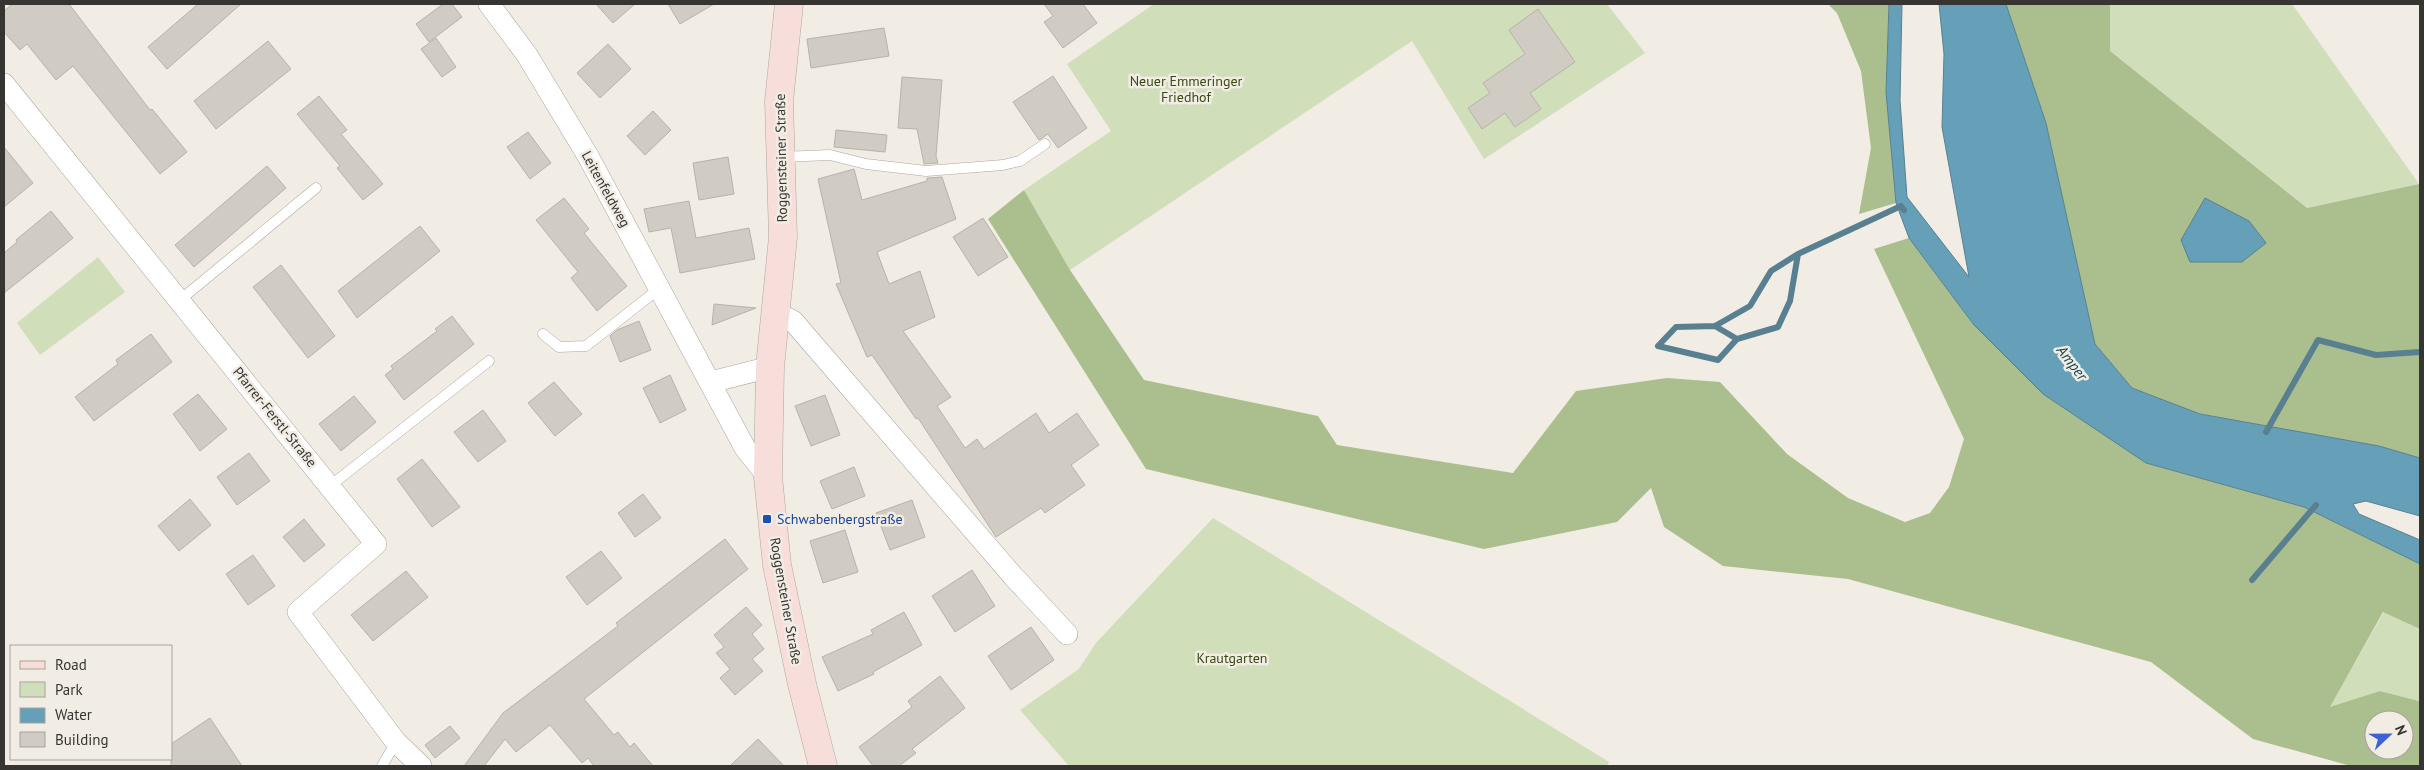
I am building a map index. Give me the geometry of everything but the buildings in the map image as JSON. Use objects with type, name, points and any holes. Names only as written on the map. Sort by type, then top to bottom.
[{"type":"street","name":"Leitenfeldweg","points":[[489,4],[527,55],[588,156],[745,448],[768,477]]},
{"type":"street","name":"Roggensteiner Straße","points":[[789,4],[779,101],[783,236],[770,367],[768,477],[778,565],[802,684],[823,766]]},
{"type":"street","name":"Pfarrer-Ferstl-Straße","points":[[4,84],[376,544],[298,612],[396,742]]},
{"type":"street","points":[[776,313],[793,321],[1013,576],[1067,634]]},
{"type":"street","points":[[711,382],[770,367]]},
{"type":"street","points":[[396,742],[421,766]]},
{"type":"lane","points":[[780,158],[830,155],[866,164],[926,171],[1003,165],[1020,161],[1045,144]]},
{"type":"lane","points":[[180,300],[316,188]]},
{"type":"lane","points":[[543,334],[559,347],[586,346],[660,288]]},
{"type":"lane","points":[[330,486],[489,360]]},
{"type":"lane","points":[[382,766],[396,742]]},
{"type":"green space","name":"Neuer Emmeringer Friedhof","points":[[1154,4],[1607,4],[1645,53],[1484,159],[1412,41],[1070,270],[1024,190],[1111,131],[1067,64]]},
{"type":"green space","points":[[1828,4],[1889,4],[1886,92],[1896,203],[1859,214],[1871,148],[1861,71],[1837,13]]},
{"type":"green space","points":[[2006,4],[2110,4],[2110,51],[2307,208],[2419,184],[2420,458],[2379,446],[2200,414],[2132,388],[2095,344],[2046,123]]},
{"type":"green space","points":[[2110,4],[2292,4],[2419,184],[2307,208],[2110,51]]},
{"type":"green space","points":[[1024,190],[1070,270],[1144,380],[1318,416],[1337,445],[1513,473],[1576,391],[1667,378],[1720,382],[1787,454],[1848,498],[1905,522],[1930,513],[1949,487],[1964,439],[1874,249],[1909,238],[1974,325],[2146,463],[2304,507],[2420,564],[2420,629],[2383,612],[2330,707],[2380,691],[2419,701],[2420,699],[2420,766],[2351,766],[2253,739],[2151,662],[1848,579],[1723,566],[1664,527],[1651,488],[1617,522],[1484,549],[1146,469],[988,219]]},
{"type":"green space","points":[[98,257],[125,292],[40,355],[17,323]]},
{"type":"green space","name":"Krautgarten","points":[[1213,518],[1609,762],[1607,766],[1069,766],[1020,710],[1079,669],[1096,643]]},
{"type":"green space","points":[[2384,612],[2420,629],[2419,701],[2380,691],[2329,708]]},
{"type":"water","name":"Amper","points":[[1889,4],[1902,4],[1900,100],[1907,197],[1969,277],[1942,127],[1944,54],[1939,4],[2006,4],[2046,123],[2095,344],[2132,388],[2200,414],[2379,446],[2420,458],[2420,516],[2366,501],[2353,504],[2359,514],[2420,540],[2420,564],[2304,507],[2146,463],[2043,394],[1974,325],[1909,238],[1896,203],[1886,92]]},
{"type":"water","points":[[2205,198],[2249,221],[2266,243],[2242,262],[2190,262],[2181,240]]},
{"type":"waterway","points":[[1658,346],[1676,327],[1715,326],[1750,306],[1771,271],[1798,254],[1901,206],[1904,210]]},
{"type":"waterway","points":[[1658,346],[1718,360],[1737,339],[1778,327],[1790,301],[1798,254]]},
{"type":"waterway","points":[[1715,326],[1737,339]]},
{"type":"waterway","points":[[2266,432],[2318,340],[2376,355],[2420,352]]},
{"type":"waterway","points":[[2252,580],[2316,505]]},
{"type":"place","name":"Schwabenbergstraße","points":[[767,519]]}]
